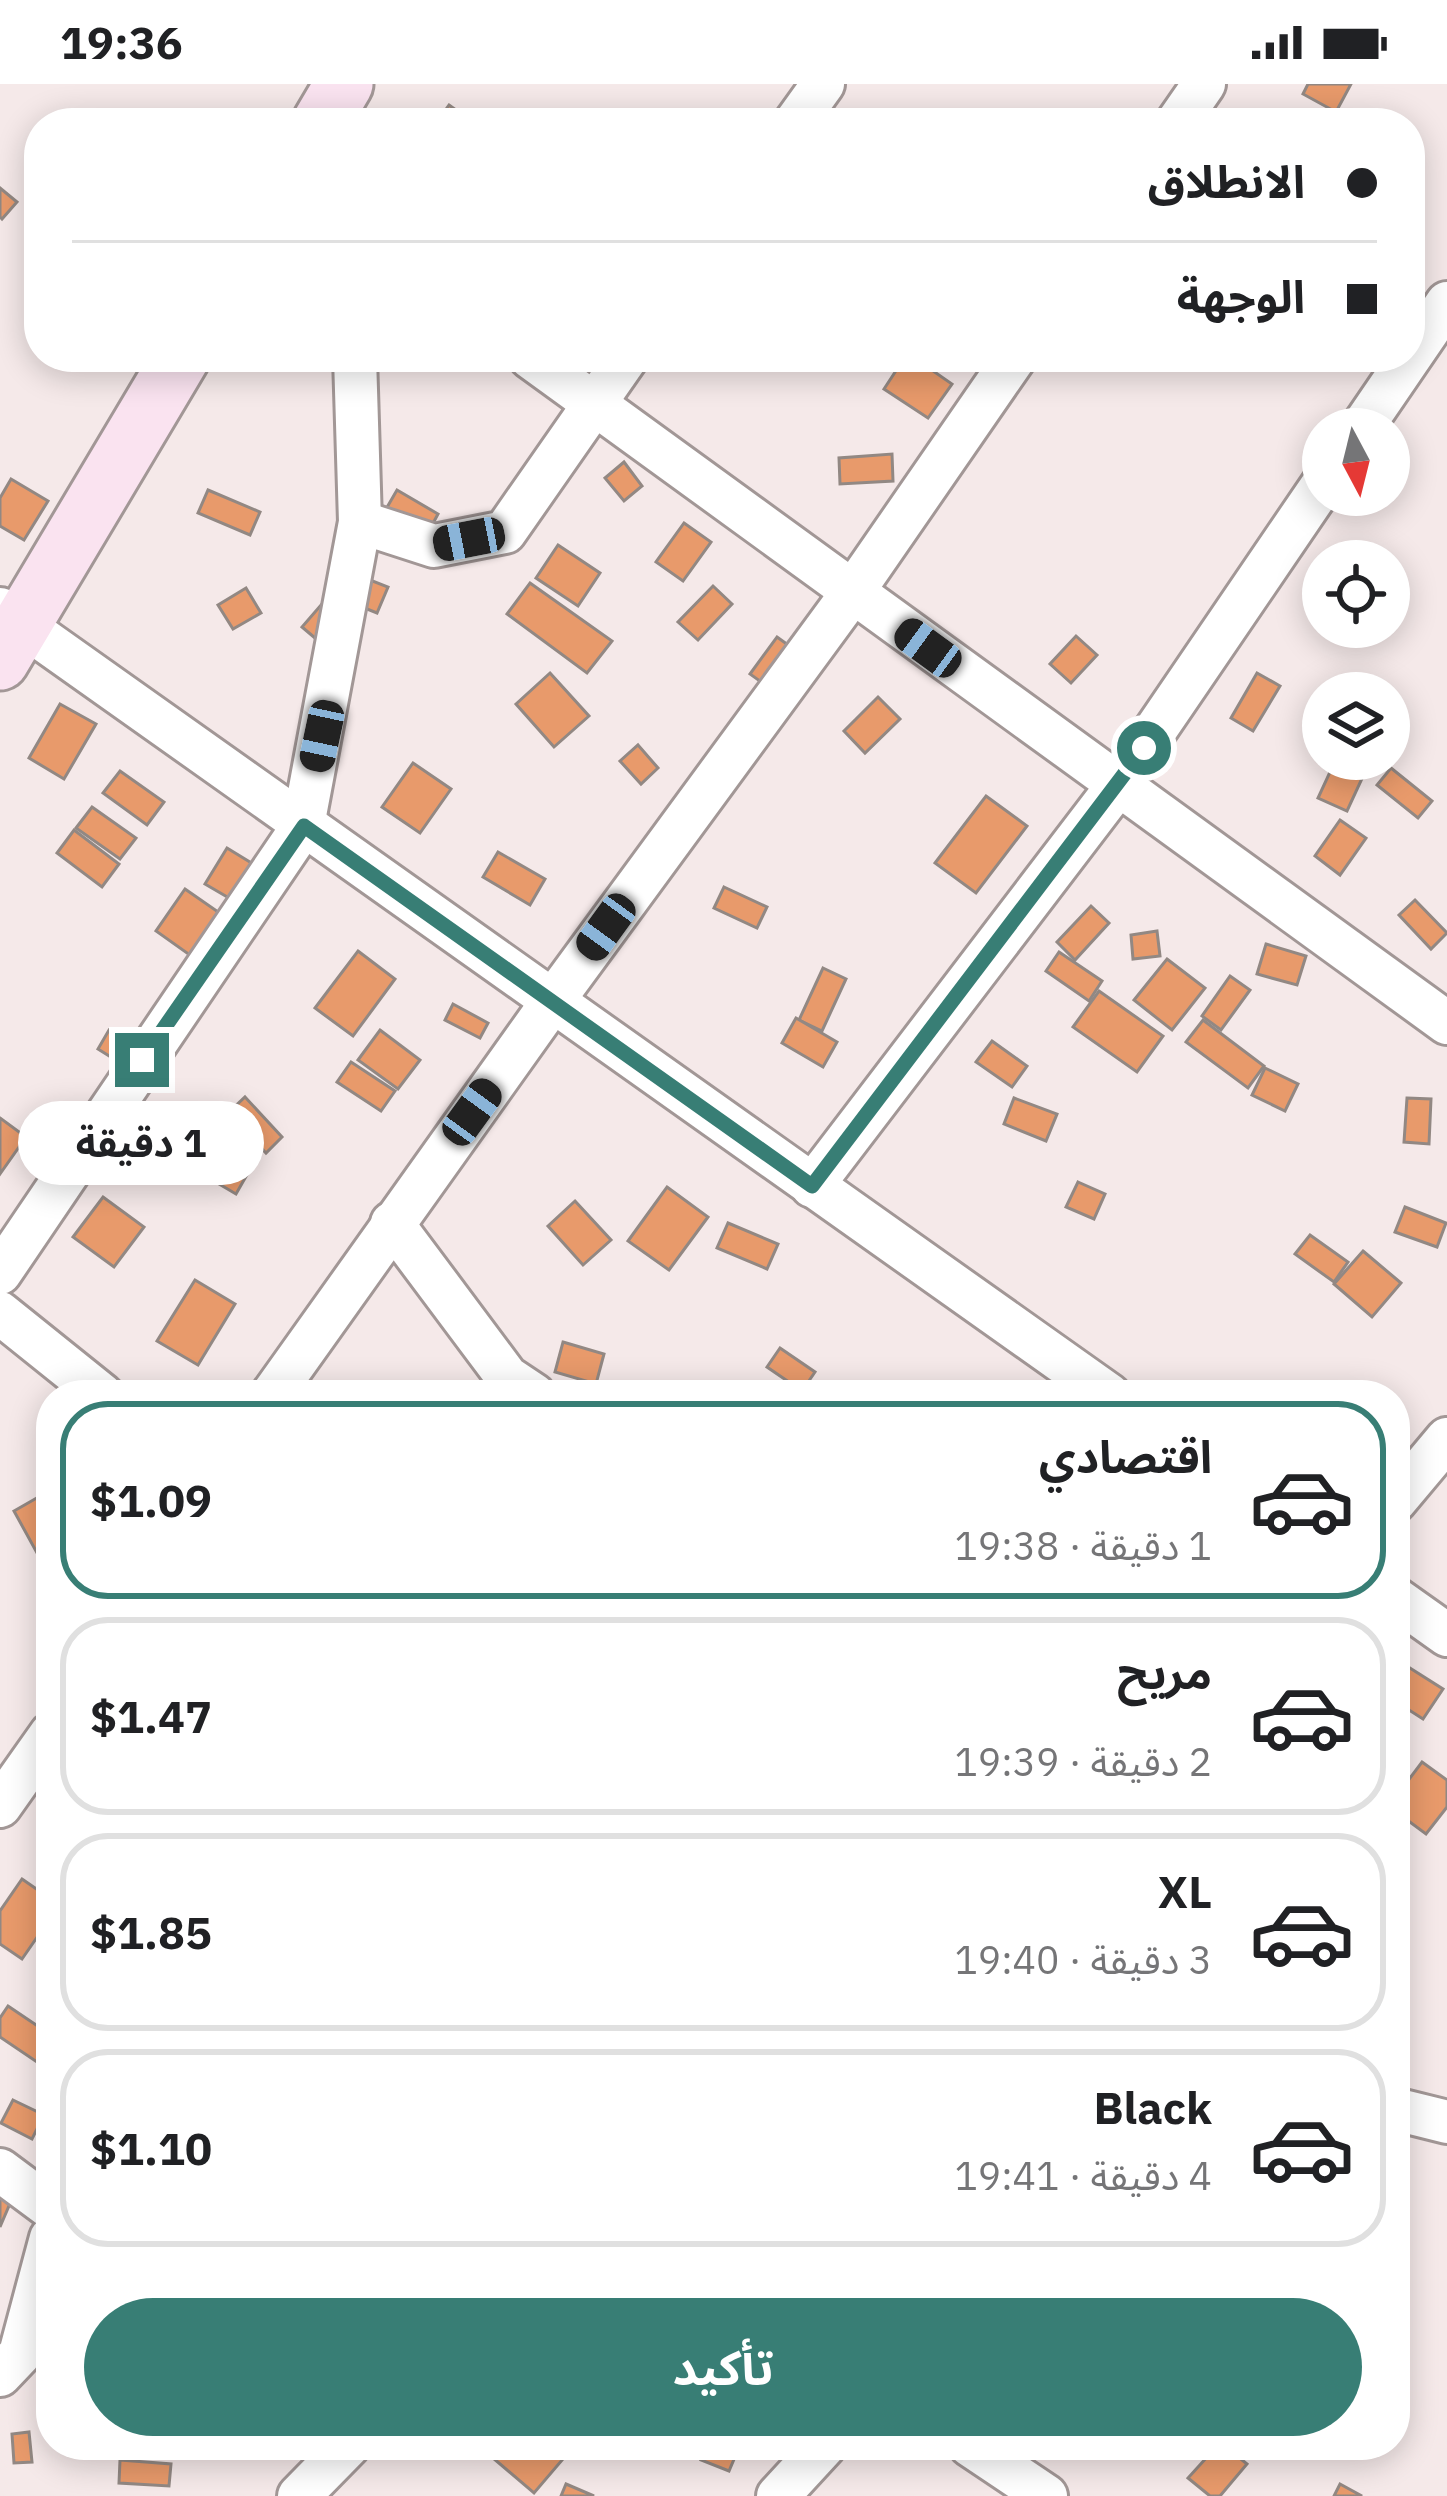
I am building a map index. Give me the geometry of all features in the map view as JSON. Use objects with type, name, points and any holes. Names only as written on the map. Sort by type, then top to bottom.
[{"type":"street","points":[[1425,335],[1447,303]]},
{"type":"street","points":[[172,372],[7,632],[304,826],[1088,1380]]},
{"type":"street","points":[[0,1273],[304,826],[360,522],[355,372]]},
{"type":"street","points":[[550,372],[1447,1023]]},
{"type":"street","points":[[360,522],[434,546],[505,532],[616,372]]},
{"type":"street","points":[[282,1380],[852,593],[1006,372]]},
{"type":"street","points":[[1375,408],[1400,372]]},
{"type":"street","points":[[812,1186],[1118,785],[1302,515]]},
{"type":"street","points":[[392,1223],[511,1380]]},
{"type":"street","points":[[0,1313],[83,1380]]},
{"type":"street","points":[[1410,1483],[1447,1439]]},
{"type":"street","points":[[1410,1609],[1447,1635]]},
{"type":"street","points":[[0,1806],[33,1758]]},
{"type":"street","points":[[1410,2113],[1447,2122]]},
{"type":"street","points":[[0,2170],[36,2197]]},
{"type":"street","points":[[0,2375],[20,2354],[36,2294]]},
{"type":"street","points":[[299,2496],[334,2460]]},
{"type":"street","points":[[778,2496],[811,2460]]},
{"type":"street","points":[[992,2467],[1046,2496]]},
{"type":"building","points":[[1308,84],[1351,84],[1338,108],[1303,94]]},
{"type":"building","points":[[0,188],[17,202],[2,219],[0,217]]},
{"type":"building","points":[[895,372],[935,372],[952,384],[928,418],[884,389]]},
{"type":"building","points":[[892,454],[893,481],[840,484],[839,458]]},
{"type":"building","points":[[624,462],[642,486],[624,501],[605,478]]},
{"type":"building","points":[[11,479],[48,501],[24,540],[0,526],[0,498]]},
{"type":"building","points":[[208,490],[260,512],[250,535],[198,513]]},
{"type":"building","points":[[397,490],[438,514],[424,540],[382,516]]},
{"type":"building","points":[[684,523],[711,542],[683,581],[656,562]]},
{"type":"building","points":[[558,545],[600,573],[578,606],[536,578]]},
{"type":"building","points":[[342,569],[388,587],[377,613],[332,595]]},
{"type":"building","points":[[530,583],[612,641],[587,673],[507,614]]},
{"type":"building","points":[[713,586],[732,604],[698,640],[678,622]]},
{"type":"building","points":[[246,588],[261,613],[233,629],[218,605]]},
{"type":"building","points":[[321,605],[360,637],[341,660],[302,627]]},
{"type":"building","points":[[1076,636],[1097,655],[1071,683],[1050,664]]},
{"type":"building","points":[[777,637],[798,652],[771,689],[750,674]]},
{"type":"building","points":[[550,673],[589,716],[554,747],[516,704]]},
{"type":"building","points":[[1257,673],[1280,686],[1253,731],[1231,718]]},
{"type":"building","points":[[878,697],[900,719],[865,753],[844,731]]},
{"type":"building","points":[[60,704],[96,724],[64,779],[29,758]]},
{"type":"building","points":[[638,745],[658,768],[641,784],[620,761]]},
{"type":"building","points":[[413,763],[451,789],[420,833],[382,807]]},
{"type":"building","points":[[120,771],[164,802],[147,825],[103,793]]},
{"type":"building","points":[[1326,780],[1361,780],[1347,811],[1318,798]]},
{"type":"building","points":[[1381,780],[1406,780],[1432,801],[1418,818],[1377,785]]},
{"type":"building","points":[[986,796],[1027,826],[976,893],[935,863]]},
{"type":"building","points":[[92,807],[136,838],[120,859],[76,828]]},
{"type":"building","points":[[1340,820],[1366,838],[1340,875],[1315,856]]},
{"type":"building","points":[[74,830],[119,864],[102,887],[57,853]]},
{"type":"building","points":[[227,848],[263,870],[241,905],[205,884]]},
{"type":"building","points":[[498,852],[545,879],[530,905],[483,877]]},
{"type":"building","points":[[724,887],[767,907],[757,928],[714,908]]},
{"type":"building","points":[[185,889],[224,916],[194,958],[156,931]]},
{"type":"building","points":[[1415,900],[1447,933],[1431,949],[1399,915]]},
{"type":"building","points":[[1091,906],[1109,923],[1075,960],[1057,942]]},
{"type":"building","points":[[1157,931],[1160,956],[1133,959],[1131,935]]},
{"type":"building","points":[[1266,944],[1306,956],[1297,985],[1257,974]]},
{"type":"building","points":[[358,951],[395,979],[353,1036],[315,1008]]},
{"type":"building","points":[[1059,952],[1102,981],[1089,1001],[1046,971]]},
{"type":"building","points":[[1167,959],[1205,988],[1172,1030],[1134,1000]]},
{"type":"building","points":[[823,968],[846,979],[822,1031],[799,1020]]},
{"type":"building","points":[[1230,976],[1250,990],[1221,1030],[1202,1016]]},
{"type":"building","points":[[1099,991],[1163,1036],[1137,1072],[1073,1027]]},
{"type":"building","points":[[453,1004],[488,1023],[480,1038],[445,1020]]},
{"type":"building","points":[[796,1018],[837,1042],[823,1067],[782,1043]]},
{"type":"building","points":[[1203,1020],[1264,1066],[1248,1088],[1186,1042]]},
{"type":"building","points":[[109,1030],[150,1056],[138,1074],[98,1049]]},
{"type":"building","points":[[380,1030],[420,1060],[398,1089],[358,1060]]},
{"type":"building","points":[[992,1041],[1027,1066],[1012,1087],[976,1062]]},
{"type":"building","points":[[351,1062],[395,1091],[381,1111],[337,1082]]},
{"type":"building","points":[[1265,1068],[1298,1084],[1285,1111],[1252,1095]]},
{"type":"building","points":[[245,1097],[282,1137],[266,1153],[228,1113]]},
{"type":"building","points":[[1014,1098],[1057,1114],[1046,1141],[1004,1124]]},
{"type":"building","points":[[1407,1098],[1431,1099],[1429,1144],[1404,1142]]},
{"type":"building","points":[[0,1118],[26,1137],[0,1174]]},
{"type":"building","points":[[235,1147],[256,1159],[236,1194],[214,1181]]},
{"type":"building","points":[[1078,1182],[1105,1194],[1094,1219],[1066,1207]]},
{"type":"building","points":[[667,1187],[708,1217],[669,1270],[628,1241]]},
{"type":"building","points":[[103,1197],[144,1227],[114,1267],[73,1237]]},
{"type":"building","points":[[575,1201],[611,1240],[583,1265],[548,1226]]},
{"type":"building","points":[[1405,1207],[1446,1223],[1437,1247],[1395,1232]]},
{"type":"building","points":[[728,1223],[778,1244],[767,1269],[717,1248]]},
{"type":"building","points":[[1310,1235],[1348,1262],[1334,1282],[1295,1254]]},
{"type":"building","points":[[1363,1251],[1401,1283],[1372,1317],[1334,1284]]},
{"type":"building","points":[[195,1280],[235,1304],[198,1365],[157,1341]]},
{"type":"building","points":[[563,1342],[604,1354],[597,1380],[555,1372]]},
{"type":"building","points":[[780,1348],[815,1372],[810,1380],[786,1380],[767,1367]]},
{"type":"building","points":[[36,1498],[36,1551],[14,1511]]},
{"type":"building","points":[[1410,1668],[1443,1689],[1423,1719],[1410,1711]]},
{"type":"building","points":[[1422,1762],[1447,1780],[1447,1807],[1426,1834],[1410,1822],[1410,1778]]},
{"type":"building","points":[[22,1879],[36,1889],[36,1939],[22,1959],[0,1944],[0,1911]]},
{"type":"building","points":[[8,2006],[36,2025],[36,2061],[0,2037],[0,2018]]},
{"type":"building","points":[[13,2100],[36,2111],[32,2139],[1,2123]]},
{"type":"building","points":[[0,2197],[11,2201],[0,2227]]},
{"type":"building","points":[[29,2432],[32,2462],[14,2463],[12,2434]]},
{"type":"building","points":[[120,2460],[171,2464],[169,2486],[119,2483]]},
{"type":"building","points":[[495,2460],[562,2460],[534,2493]]},
{"type":"building","points":[[701,2460],[734,2460],[729,2471]]},
{"type":"building","points":[[1204,2460],[1247,2464],[1220,2496],[1210,2496],[1188,2478]]},
{"type":"building","points":[[566,2484],[594,2496],[561,2496]]},
{"type":"building","points":[[1340,2484],[1362,2496],[1334,2496]]},
{"type":"route","points":[[142,1060],[304,826],[812,1186],[1144,748]]}]
